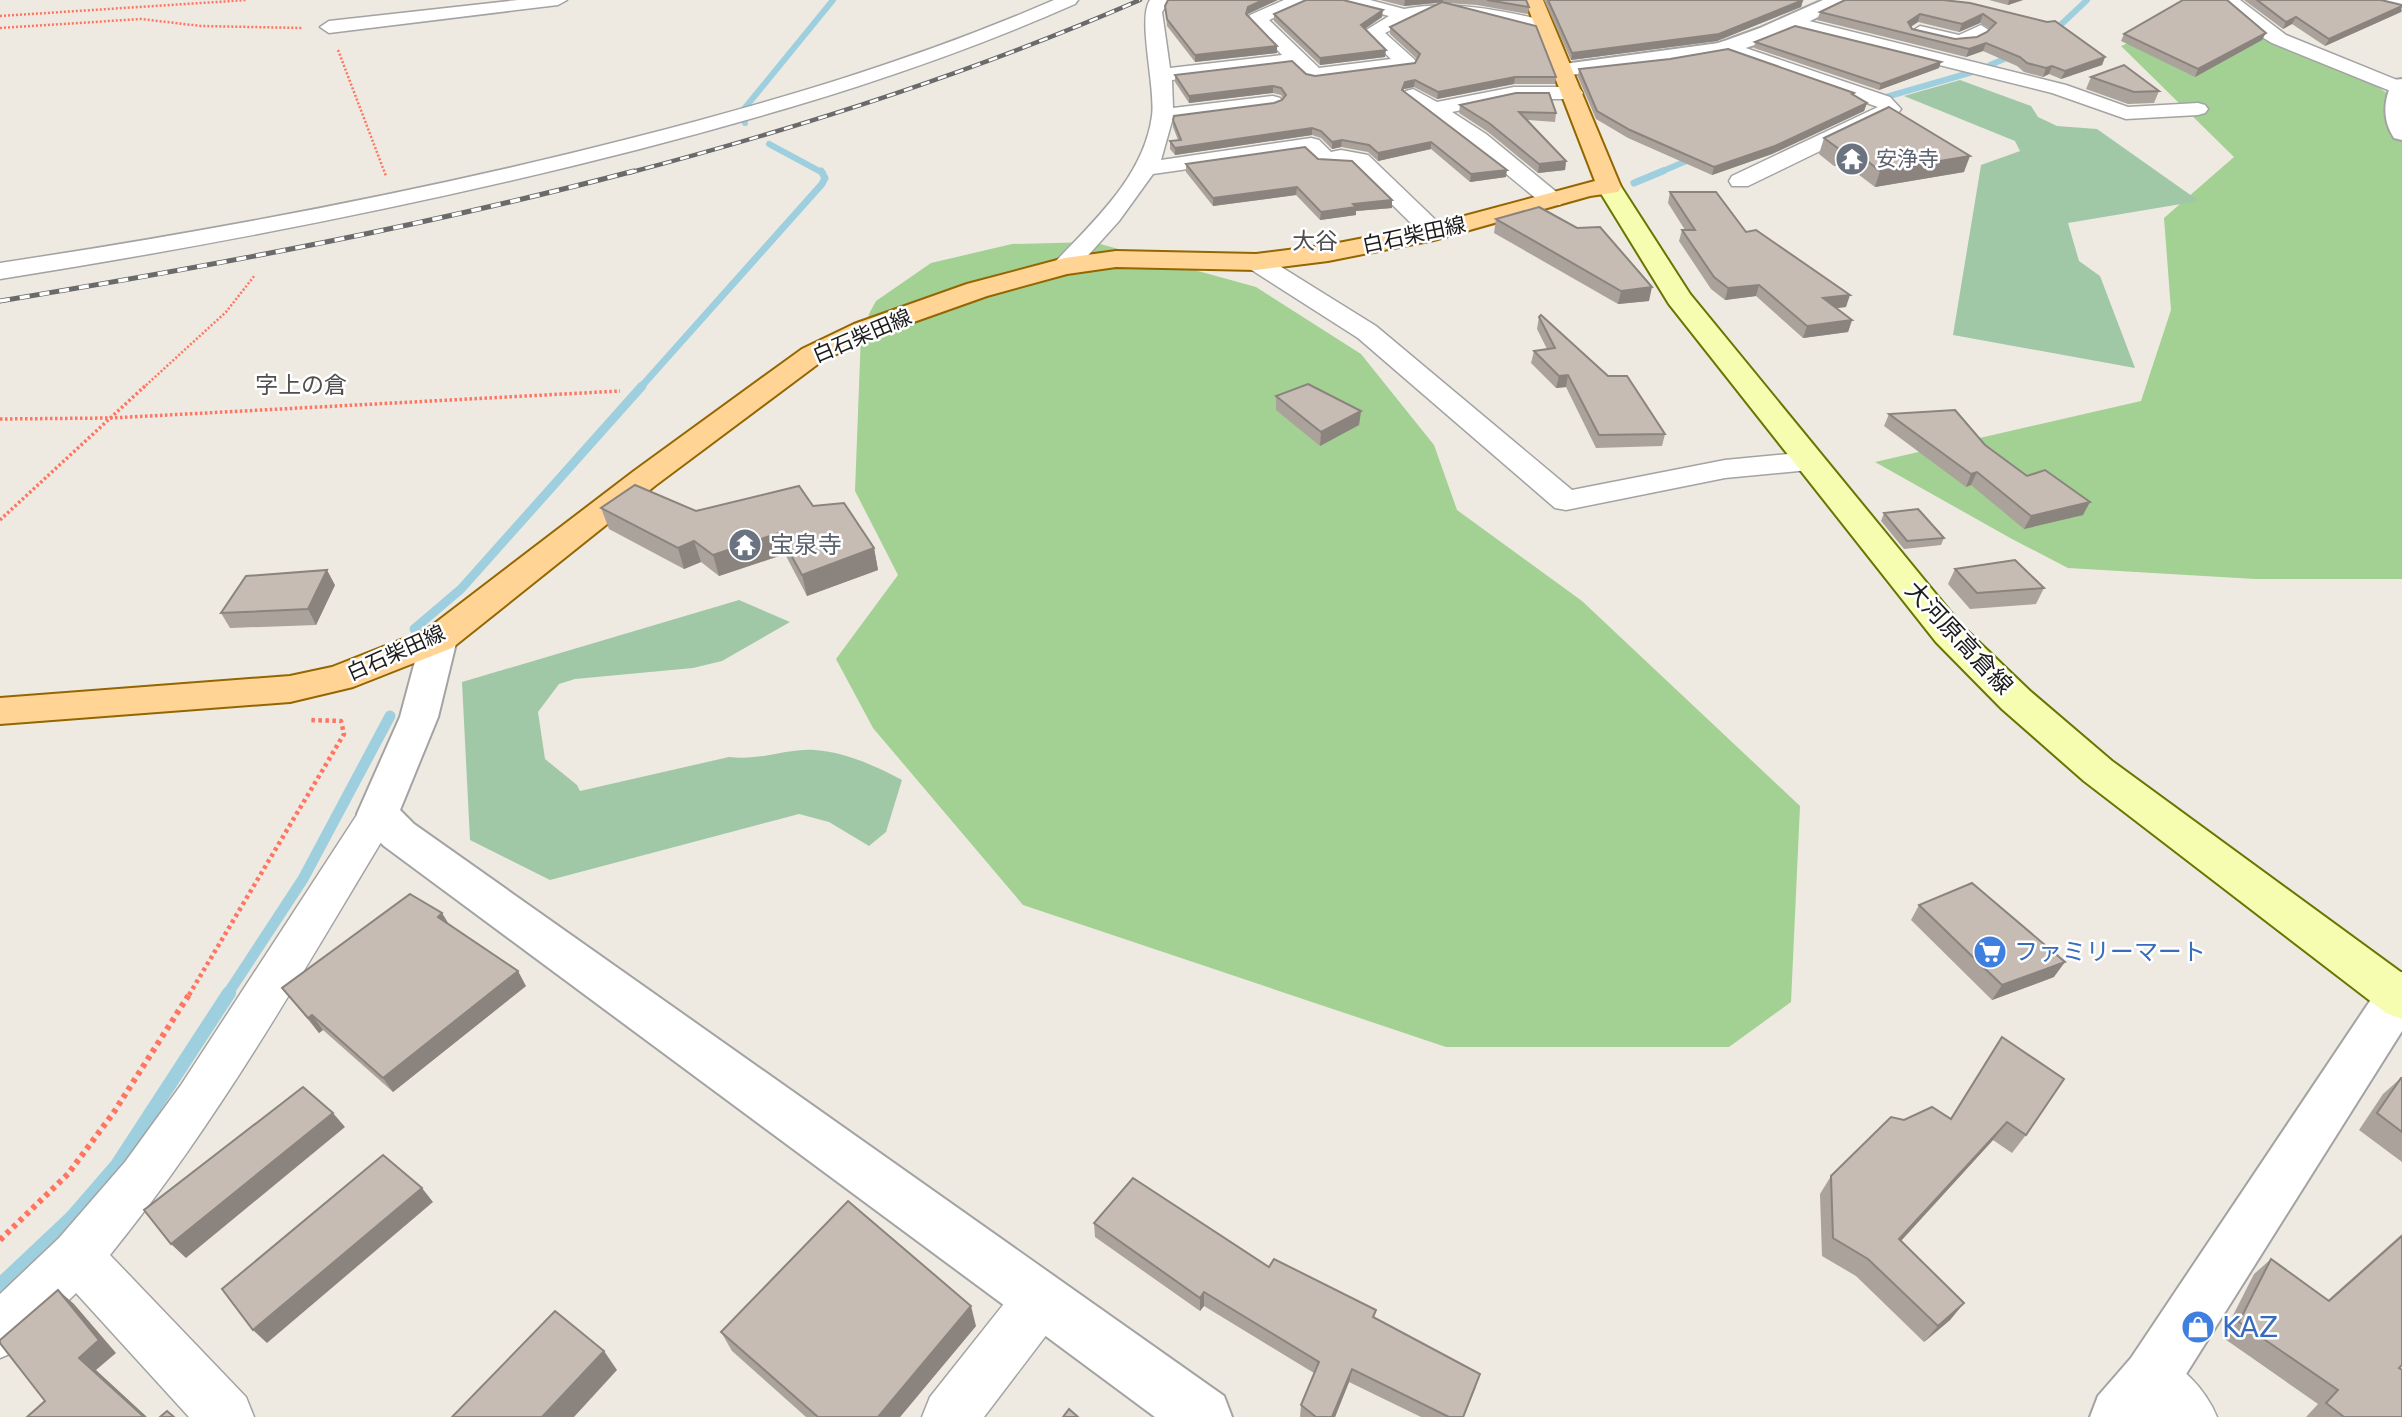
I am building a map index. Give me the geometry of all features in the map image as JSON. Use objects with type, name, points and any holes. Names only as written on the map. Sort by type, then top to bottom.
[{"type":"main road","points":[[1534,0],[1609,187]]},
{"type":"main road","name":"白石柴田線","points":[[0,711],[290,689],[340,678],[439,639],[634,486],[812,355],[864,330],[977,290],[1065,266],[1116,259],[1256,262],[1328,253],[1434,232],[1609,187]]},
{"type":"main road","name":"大河原高倉線","points":[[1609,187],[1639,239],[1679,298],[1949,634],[2016,700],[2098,771],[2401,995]]},
{"type":"street","points":[[447,15],[482,0]]},
{"type":"street","points":[[329,27],[558,0]]},
{"type":"street","points":[[0,271],[80,259],[396,201],[576,160],[741,116],[945,52],[1069,0]]},
{"type":"street","points":[[1065,266],[1130,190],[1153,155],[1163,117],[1153,12],[1161,0]]},
{"type":"street","points":[[1299,0],[1257,19],[1314,75],[1407,63],[1372,32],[1437,0]]},
{"type":"street","points":[[1349,0],[1405,15]]},
{"type":"street","points":[[1445,0],[1543,26]]},
{"type":"street","points":[[2229,0],[2278,39],[2401,87],[2395,103],[2396,117],[2402,133]]},
{"type":"street","points":[[2382,0],[2402,5]]},
{"type":"street","points":[[1564,70],[1598,63],[1688,55],[1725,47],[1835,7]]},
{"type":"street","points":[[1789,22],[2059,89],[2126,113],[2198,109]]},
{"type":"street","points":[[1897,26],[1961,41],[1981,31]]},
{"type":"street","points":[[1725,47],[1883,101],[1891,109],[1740,181]]},
{"type":"street","points":[[1161,75],[1297,59]]},
{"type":"street","points":[[2059,89],[2083,81]]},
{"type":"street","points":[[1434,109],[1514,93],[1573,93]]},
{"type":"street","points":[[1413,95],[1478,139],[1552,200]]},
{"type":"street","points":[[1163,117],[1273,102]]},
{"type":"street","points":[[1143,170],[1311,145],[1326,159],[1341,157],[1360,160],[1434,232]]},
{"type":"street","points":[[1256,262],[1367,332],[1566,501],[1725,468],[1809,461]]},
{"type":"street","points":[[0,1331],[76,1256],[142,1178],[198,1100],[378,814],[419,717],[439,639]]},
{"type":"street","points":[[378,814],[399,835],[1203,1417]]},
{"type":"street","points":[[2153,1404],[2401,995]]},
{"type":"street","points":[[76,1256],[226,1417]]},
{"type":"street","points":[[950,1417],[1041,1299]]},
{"type":"path","points":[[0,16],[247,0]]},
{"type":"path","points":[[0,28],[141,19],[241,28],[329,27],[396,201]]},
{"type":"path","points":[[0,520],[226,312],[255,275]]},
{"type":"path","points":[[0,419],[111,418],[620,391]]},
{"type":"path","points":[[0,1240],[68,1174],[114,1112],[183,1006],[344,734],[341,721],[298,721]]},
{"type":"green space","points":[[2229,23],[2360,74],[2402,104],[2402,579],[2255,579],[2068,568],[1875,462],[2141,401],[2171,310],[2164,218],[2234,157],[2121,46],[2149,34]]},
{"type":"green space","points":[[1960,80],[2031,106],[2038,117],[2057,126],[2097,129],[2199,201],[2068,223],[2079,261],[2100,276],[2135,368],[1953,335],[1981,165],[2020,151],[2015,141],[1904,96]]},
{"type":"green space","points":[[1093,242],[1256,287],[1361,354],[1434,445],[1457,510],[1582,601],[1800,806],[1791,1002],[1729,1047],[1446,1047],[1023,905],[873,728],[836,659],[898,575],[855,491],[861,334],[876,301],[931,263],[1012,244]]},
{"type":"green space","points":[[739,600],[790,622],[722,661],[693,668],[575,679],[559,684],[538,712],[545,759],[577,785],[580,791],[729,757],[752,757],[805,750],[838,754],[871,765],[902,780],[886,832],[869,846],[829,822],[799,814],[550,880],[470,840],[462,682]]},
{"type":"building","points":[[1168,0],[1263,0],[1248,7],[1246,14],[1277,46],[1195,55],[1167,19],[1165,6]]},
{"type":"building","points":[[1306,0],[1343,0],[1383,10],[1361,25],[1386,50],[1320,58],[1274,14]]},
{"type":"building","points":[[1487,0],[1526,0],[1529,7]]},
{"type":"building","points":[[1548,0],[1803,0],[1719,34],[1572,53]]},
{"type":"building","points":[[1845,0],[1943,0],[1970,3],[2047,22],[2055,21],[2105,57],[2065,71],[2052,66],[2046,68],[2027,63],[2020,57],[1986,43],[1969,49],[1820,12]],"holes":[[[1920,14],[1962,24],[1983,14],[1996,23],[1977,37],[1955,39],[1912,29],[1908,22]]]},
{"type":"building","points":[[2183,0],[2227,0],[2266,33],[2198,69],[2124,34]]},
{"type":"building","points":[[2257,0],[2381,0],[2402,6],[2329,39],[2296,17],[2286,22]]},
{"type":"building","points":[[1442,2],[1536,26],[1556,77],[1515,77],[1438,92],[1415,80],[1405,82],[1402,90],[1507,170],[1471,174],[1431,142],[1378,153],[1369,145],[1342,140],[1332,142],[1321,131],[1312,128],[1175,148],[1170,141],[1181,140],[1174,116],[1274,103],[1286,95],[1281,88],[1273,86],[1189,96],[1175,75],[1292,61],[1306,74],[1315,76],[1415,63],[1420,54],[1390,27]]},
{"type":"building","points":[[1795,26],[1941,62],[1881,84],[1755,42]]},
{"type":"building","points":[[1728,49],[1854,93],[1852,94],[1867,103],[1775,146],[1714,167],[1630,130],[1597,111],[1579,69],[1670,59]]},
{"type":"building","points":[[2124,65],[2159,91],[2134,92],[2091,77]]},
{"type":"building","points":[[1516,93],[1549,93],[1556,113],[1519,112],[1566,161],[1539,164],[1489,123],[1460,105]]},
{"type":"building","points":[[1889,107],[1970,156],[1880,171],[1852,149],[1839,149],[1824,138]]},
{"type":"building","points":[[1305,147],[1318,159],[1352,161],[1392,200],[1353,204],[1356,207],[1321,212],[1297,187],[1213,198],[1186,164]]},
{"type":"building","points":[[1670,192],[1716,192],[1746,232],[1756,230],[1850,295],[1823,298],[1852,320],[1807,326],[1759,285],[1728,288],[1714,277],[1682,230],[1695,230]]},
{"type":"building","points":[[1539,207],[1577,228],[1600,227],[1652,287],[1621,291],[1496,219]]},
{"type":"building","points":[[1541,315],[1608,376],[1627,376],[1665,434],[1599,435],[1568,375],[1559,376],[1534,351],[1555,348],[1539,317]]},
{"type":"building","points":[[1308,384],[1361,411],[1321,432],[1276,396]]},
{"type":"building","points":[[1955,410],[1985,445],[2027,476],[2045,470],[2090,502],[2031,516],[1977,472],[1971,474],[1889,414]]},
{"type":"building","points":[[635,485],[696,511],[799,486],[813,506],[844,503],[874,548],[802,575],[779,533],[713,555],[694,541],[678,548],[601,508]]},
{"type":"building","points":[[1918,509],[1944,538],[1907,541],[1884,513]]},
{"type":"building","points":[[2015,560],[2044,588],[1977,593],[1955,569]]},
{"type":"building","points":[[327,570],[308,609],[221,613],[246,576]]},
{"type":"building","points":[[1972,883],[2065,962],[2002,985],[1919,905]]},
{"type":"building","points":[[410,894],[442,913],[438,917],[518,971],[383,1078],[312,1015],[308,1018],[282,988]]},
{"type":"building","points":[[2002,1037],[2064,1079],[2026,1135],[2007,1122],[1899,1239],[1964,1303],[1938,1326],[1868,1259],[1833,1238],[1831,1176],[1891,1117],[1904,1120],[1932,1107],[1951,1119]]},
{"type":"building","points":[[2402,1078],[2402,1132],[2377,1113]]},
{"type":"building","points":[[303,1087],[333,1113],[171,1244],[144,1210]]},
{"type":"building","points":[[383,1155],[422,1188],[253,1330],[222,1289]]},
{"type":"building","points":[[1133,1178],[1269,1267],[1274,1259],[1376,1310],[1373,1317],[1480,1374],[1463,1417],[1449,1417],[1352,1369],[1332,1417],[1316,1417],[1301,1405],[1319,1362],[1204,1292],[1200,1298],[1094,1223]]},
{"type":"building","points":[[848,1201],[971,1306],[878,1417],[818,1417],[721,1332]]},
{"type":"building","points":[[2402,1236],[2402,1365],[2399,1368],[2402,1370],[2402,1417],[2344,1417],[2326,1403],[2338,1390],[2239,1322],[2271,1259],[2329,1301]]},
{"type":"building","points":[[58,1290],[99,1340],[79,1358],[144,1417],[27,1417],[45,1401],[0,1340]]},
{"type":"building","points":[[555,1311],[604,1351],[542,1417],[452,1417]]},
{"type":"building","points":[[1069,1409],[1078,1417],[1063,1417]]},
{"type":"building","points":[[167,1411],[174,1417],[160,1417]]},
{"type":"waterway","points":[[745,123],[744,109],[833,0]]},
{"type":"waterway","points":[[2051,34],[2087,0]]},
{"type":"waterway","points":[[1990,65],[2016,54]]},
{"type":"waterway","points":[[1886,97],[1976,71]]},
{"type":"waterway","points":[[769,144],[822,172]]},
{"type":"waterway","points":[[1658,173],[1696,157]]},
{"type":"waterway","points":[[1634,183],[1663,171]]},
{"type":"waterway","points":[[640,388],[822,184],[825,178],[822,172]]},
{"type":"waterway","points":[[414,629],[461,589],[642,386]]},
{"type":"waterway","points":[[227,995],[303,879],[390,716]]},
{"type":"waterway","points":[[0,1285],[72,1217],[117,1165],[229,993]]},
{"type":"railway","points":[[628,173],[758,137],[887,96],[1015,51],[1140,0]]},
{"type":"railway","points":[[0,301],[318,244],[477,210],[634,171]]},
{"type":"place","name":"安浄寺","points":[[1852,159]]},
{"type":"place","name":"宝泉寺","points":[[745,545]]},
{"type":"place","name":"ファミリーマート","points":[[1990,952]]},
{"type":"place","name":"KAZ","points":[[2198,1327]]},
{"type":"district","name":"大谷","points":[[1315,241]]},
{"type":"district","name":"字上の倉","points":[[301,385]]}]
